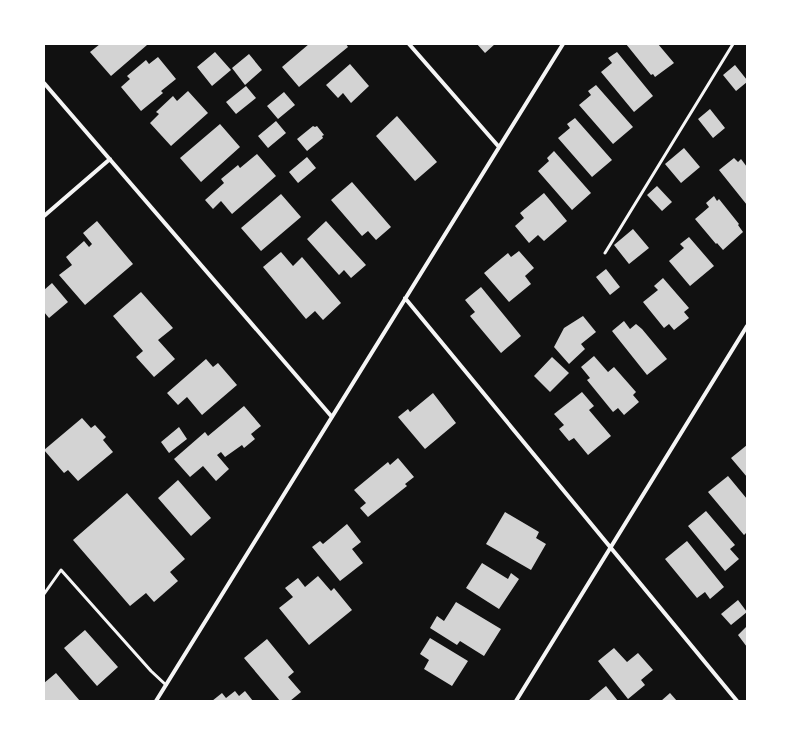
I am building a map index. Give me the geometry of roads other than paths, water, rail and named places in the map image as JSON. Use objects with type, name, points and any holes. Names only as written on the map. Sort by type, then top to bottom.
[{"type":"street","points":[[409,44],[499,147]]},
{"type":"street","points":[[156,701],[563,44]]},
{"type":"street","points":[[44,83],[332,417]]},
{"type":"street","points":[[44,216],[110,159]]},
{"type":"street","points":[[405,298],[737,701]]},
{"type":"street","points":[[516,701],[747,326]]},
{"type":"lane","points":[[604,253],[733,44]]},
{"type":"lane","points":[[44,594],[61,570],[151,671],[166,685]]}]
